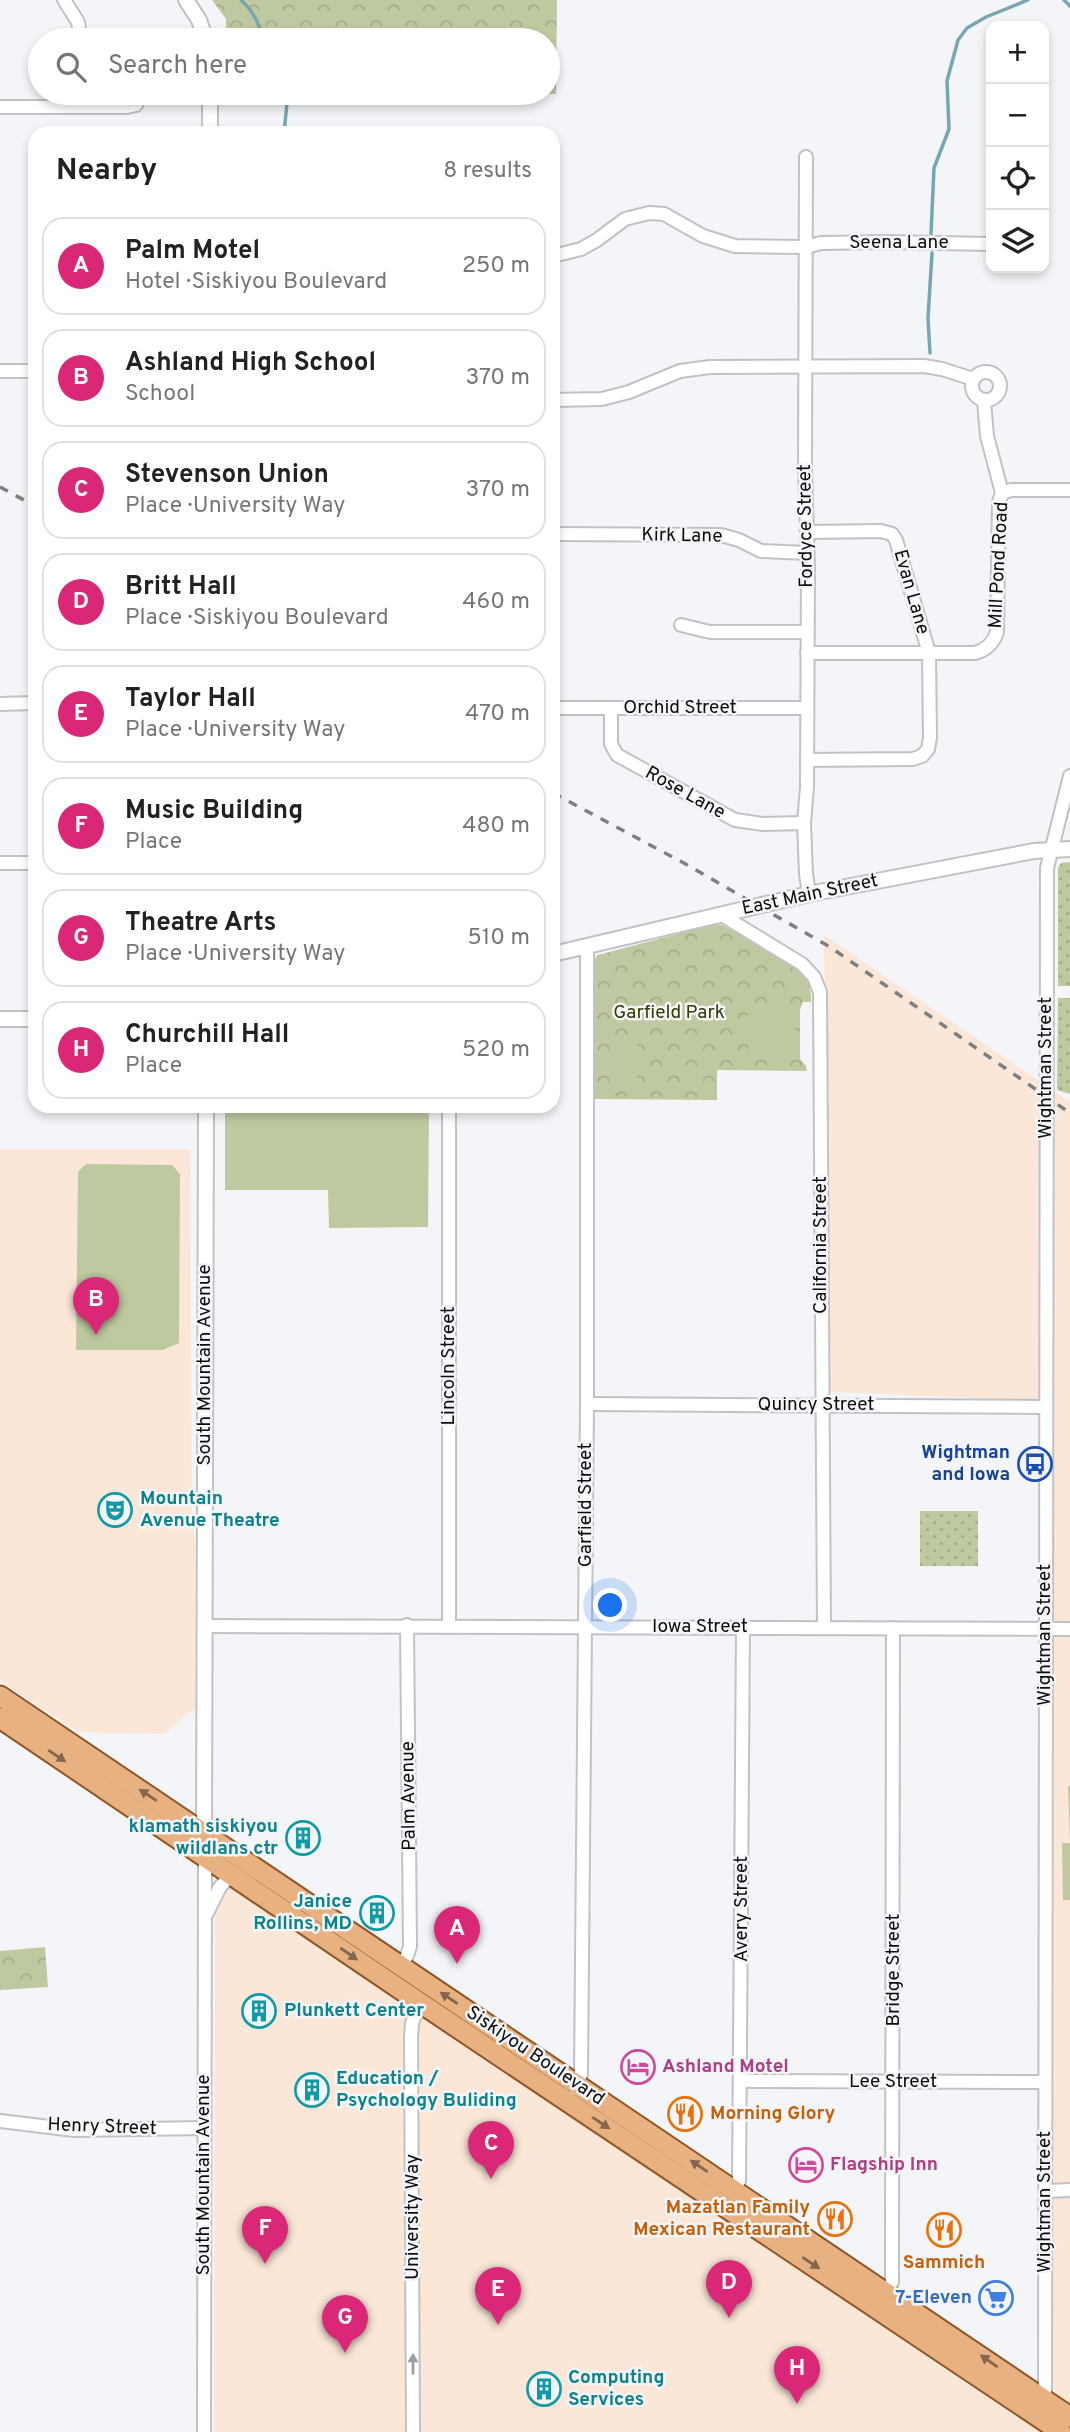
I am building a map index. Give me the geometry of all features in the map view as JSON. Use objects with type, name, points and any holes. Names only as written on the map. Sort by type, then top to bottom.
[{"type":"main road","name":"Siskiyou Boulevard","points":[[0,1696],[401,1965],[572,2093],[883,2301],[1070,2417]]},
{"type":"main road","name":"Siskiyou Boulevard","points":[[0,1718],[420,2003],[734,2190],[1051,2428]]},
{"type":"street","points":[[64,0],[79,28]]},
{"type":"street","points":[[186,0],[202,28]]},
{"type":"street","points":[[0,107],[136,105]]},
{"type":"street","points":[[210,105],[210,126]]},
{"type":"street","name":"Fordyce Street","points":[[806,157],[807,760],[804,823],[809,894]]},
{"type":"street","name":"Seena Lane","points":[[560,254],[581,249],[625,219],[649,213],[664,214],[703,236],[735,246],[806,247],[834,243],[986,244]]},
{"type":"street","points":[[560,400],[586,400],[618,395],[667,375],[694,368],[924,366],[973,379],[986,372],[999,380],[1000,390],[998,395],[984,401]]},
{"type":"street","points":[[0,371],[28,371]]},
{"type":"street","points":[[973,379],[973,393],[984,401],[987,436],[1002,493]]},
{"type":"street","name":"Mill Pond Road","points":[[807,653],[984,651],[997,632],[999,502],[1002,493],[1011,490],[1070,490]]},
{"type":"street","name":"Evan Lane","points":[[807,532],[881,531],[892,534],[929,653]]},
{"type":"street","name":"Kirk Lane","points":[[560,534],[721,536],[739,540],[761,551],[807,553]]},
{"type":"street","points":[[681,625],[710,632],[807,632]]},
{"type":"street","points":[[807,760],[913,759],[922,756],[928,749],[930,738],[929,653]]},
{"type":"street","points":[[0,704],[28,703]]},
{"type":"street","name":"Orchid Street","points":[[560,708],[807,708]]},
{"type":"street","name":"Rose Lane","points":[[611,708],[611,744],[617,755],[735,820],[763,824],[804,823]]},
{"type":"street","name":"Wightman Street","points":[[1051,2428],[1045,2400],[1047,868],[1070,776]]},
{"type":"street","name":"East Main Street","points":[[560,953],[809,894],[1053,849],[1070,849]]},
{"type":"street","points":[[0,863],[28,863]]},
{"type":"street","name":"California Street","points":[[720,914],[802,964],[814,976],[820,992],[824,1628]]},
{"type":"street","name":"Garfield Street","points":[[572,2093],[581,2074],[587,1404],[587,947]]},
{"type":"street","points":[[0,1020],[28,1019]]},
{"type":"street","name":"South Mountain Avenue","points":[[204,2432],[205,1113]]},
{"type":"street","name":"Lincoln Street","points":[[449,1113],[449,1625]]},
{"type":"street","name":"Quincy Street","points":[[587,1404],[1045,1407]]},
{"type":"street","name":"Palm Avenue","points":[[401,1965],[410,1946],[407,1625]]},
{"type":"street","name":"Iowa Street","points":[[205,1626],[1070,1629]]},
{"type":"street","name":"Avery Street","points":[[734,2190],[739,2181],[741,2081],[743,1628]]},
{"type":"street","name":"Bridge Street","points":[[883,2301],[892,2282],[893,1628]]},
{"type":"street","name":"South Mountain Avenue","points":[[205,1918],[220,1887],[232,1874]]},
{"type":"street","name":"University Way","points":[[413,2432],[411,2038],[412,2023],[420,2003]]},
{"type":"street","name":"Lee Street","points":[[741,2081],[1045,2082]]},
{"type":"street","name":"Henry Street","points":[[0,2121],[27,2122],[74,2130],[204,2128]]},
{"type":"street","points":[[1046,2191],[1070,2190]]},
{"type":"shaded area","points":[[824,935],[1070,1102],[1070,2432],[214,2432],[215,1909],[226,1888],[231,1886],[236,1886],[571,2117],[1027,2422],[1057,2399],[1053,2387],[1054,1401],[829,1392]]},
{"type":"shaded area","points":[[0,1149],[190,1149],[195,1708],[164,1734],[78,1732],[0,1681]]},
{"type":"green space","points":[[212,0],[557,0],[557,28],[226,28],[226,19]]},
{"type":"green space","points":[[1070,862],[1070,986],[1058,986],[1058,868],[1061,863]]},
{"type":"green space","name":"Garfield Park","points":[[715,924],[722,925],[796,965],[805,978],[811,1002],[803,1002],[800,1010],[800,1059],[807,1071],[717,1070],[717,1100],[594,1099],[595,958]]},
{"type":"green space","points":[[1058,998],[1070,998],[1070,1094],[1057,1090]]},
{"type":"green space","points":[[748,1010],[795,1011],[795,1050],[748,1050]]},
{"type":"green space","points":[[609,1039],[637,1039],[637,1088],[609,1088]]},
{"type":"green space","points":[[225,1113],[429,1113],[428,1227],[329,1228],[328,1190],[225,1190]]},
{"type":"green space","points":[[86,1164],[172,1165],[180,1174],[179,1343],[163,1350],[76,1350],[78,1172]]},
{"type":"green space","points":[[920,1511],[978,1511],[978,1566],[920,1566]]},
{"type":"green space","points":[[1068,1786],[1070,1786],[1070,1843]]},
{"type":"green space","points":[[1062,1843],[1070,1843],[1070,1900],[1063,1900]]},
{"type":"green space","points":[[45,1947],[48,1987],[0,1990],[0,1951]]},
{"type":"waterway","points":[[241,0],[260,28]]},
{"type":"waterway","points":[[931,234],[934,168],[949,129],[947,81],[958,40],[967,28],[986,17],[1028,0]]},
{"type":"waterway","points":[[1064,0],[1070,6]]},
{"type":"waterway","points":[[285,126],[287,105]]},
{"type":"waterway","points":[[930,353],[928,318],[932,253]]},
{"type":"railway","points":[[0,487],[28,502]]},
{"type":"railway","points":[[560,797],[682,862],[830,947],[1070,1113]]},
{"type":"place","name":"Ashland High School","points":[[96,1335]]},
{"type":"place","name":"Wightman and Iowa","points":[[1035,1464]]},
{"type":"place","name":"Mountain Avenue Theatre","points":[[115,1510]]},
{"type":"place","name":"klamath siskiyou wildlans ctr","points":[[303,1838]]},
{"type":"place","name":"Janice Rollins, MD","points":[[377,1913]]},
{"type":"place","name":"Palm Motel","points":[[457,1964]]},
{"type":"place","name":"Plunkett Center","points":[[259,2011]]},
{"type":"place","name":"Ashland Motel","points":[[638,2067]]},
{"type":"place","name":"Education / Psychology Buliding","points":[[312,2090]]},
{"type":"place","name":"Morning Glory","points":[[685,2114]]},
{"type":"place","name":"Flagship Inn","points":[[806,2165]]},
{"type":"place","name":"Stevenson Union","points":[[491,2179]]},
{"type":"place","name":"Mazatlan Family Mexican Restaurant","points":[[835,2219]]},
{"type":"place","name":"Sammich","points":[[944,2230]]},
{"type":"place","name":"Music Building","points":[[265,2264]]},
{"type":"place","name":"7-Eleven","points":[[996,2298]]},
{"type":"place","name":"Britt Hall","points":[[729,2318]]},
{"type":"place","name":"Taylor Hall","points":[[498,2325]]},
{"type":"place","name":"Theatre Arts","points":[[345,2353]]},
{"type":"place","name":"Computing Services","points":[[544,2389]]},
{"type":"place","name":"Churchill Hall","points":[[797,2404]]}]
